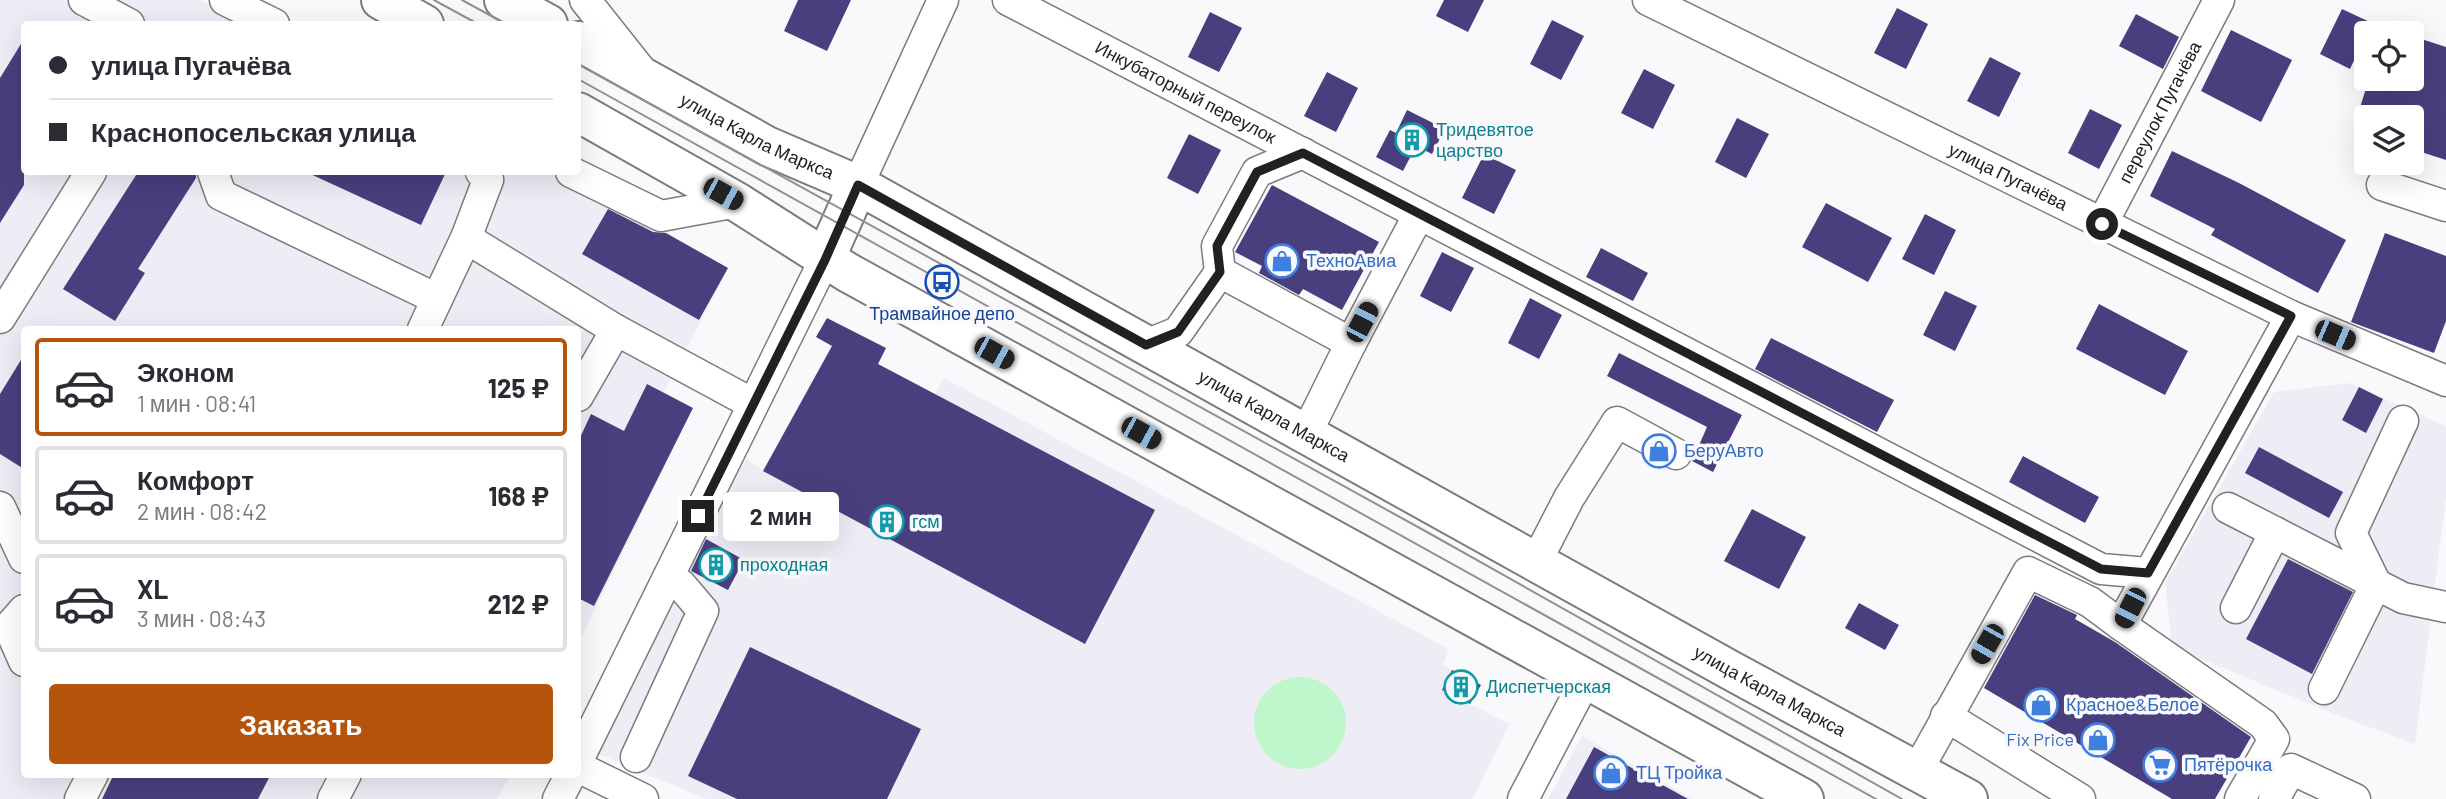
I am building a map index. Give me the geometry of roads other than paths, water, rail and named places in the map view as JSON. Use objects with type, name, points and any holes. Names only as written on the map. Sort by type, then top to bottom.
[{"type":"main road","points":[[381,0],[419,21]]},
{"type":"main road","points":[[504,0],[542,21]]},
{"type":"main road","name":"улица Карла Маркса","points":[[581,43],[768,146],[858,185],[1968,799]]},
{"type":"main road","points":[[581,114],[737,202],[825,260],[1804,799]]},
{"type":"main road","points":[[825,260],[858,185]]},
{"type":"street","points":[[84,0],[123,21]]},
{"type":"street","points":[[225,0],[268,21]]},
{"type":"street","points":[[585,0],[650,81]]},
{"type":"street","points":[[858,185],[943,0]]},
{"type":"street","name":"Инкубаторный переулок","points":[[1009,0],[2101,569],[2148,573]]},
{"type":"street","name":"переулок Пугачёва","points":[[2102,224],[2219,0]]},
{"type":"street","name":"улица Пугачёва","points":[[1650,1],[2291,316],[2446,381]]},
{"type":"street","points":[[1146,345],[1178,332],[1220,272],[1217,246],[1257,172],[1303,153]]},
{"type":"street","points":[[0,318],[89,175]]},
{"type":"street","points":[[214,175],[221,195],[438,299]]},
{"type":"street","points":[[425,326],[466,238],[488,180],[484,175]]},
{"type":"street","points":[[577,175],[661,216],[737,202]]},
{"type":"street","points":[[2382,185],[2446,206]]},
{"type":"street","points":[[1306,434],[1350,343],[1419,214]]},
{"type":"street","points":[[466,238],[616,330],[753,404]]},
{"type":"street","points":[[581,754],[825,260]]},
{"type":"street","points":[[1220,272],[1350,343]]},
{"type":"street","points":[[2121,625],[2291,316]]},
{"type":"street","points":[[581,391],[616,330]]},
{"type":"street","points":[[2376,584],[2351,533],[2403,421]]},
{"type":"street","points":[[1536,562],[1569,498],[1617,422],[1676,454]]},
{"type":"street","points":[[2228,508],[2403,598],[2446,607]]},
{"type":"street","points":[[11,516],[21,548]]},
{"type":"street","points":[[2236,608],[2275,532]]},
{"type":"street","points":[[1917,771],[2028,572],[2090,602],[2263,724],[2274,739],[2240,799]]},
{"type":"street","points":[[636,758],[703,611],[681,585],[668,578]]},
{"type":"street","points":[[2324,689],[2376,584]]},
{"type":"street","points":[[21,613],[9,627],[21,654]]},
{"type":"street","points":[[1523,799],[1586,679]]},
{"type":"street","points":[[1946,716],[2080,799]]},
{"type":"street","points":[[581,768],[643,799]]},
{"type":"street","points":[[2274,799],[2291,769],[2355,799]]},
{"type":"street","points":[[80,799],[91,778]]},
{"type":"street","points":[[333,799],[344,778]]},
{"type":"street","points":[[558,799],[569,778]]},
{"type":"tram line","points":[[434,0],[472,21]]},
{"type":"tram line","points":[[462,0],[500,21]]},
{"type":"tram line","points":[[581,66],[1427,532],[1902,799]]},
{"type":"tram line","points":[[581,81],[1876,799]]},
{"type":"place","name":"Тридевятое царство","points":[[1412,140]]},
{"type":"place","name":"ТехноАвиа","points":[[1282,261]]},
{"type":"place","name":"Трамвайное депо","points":[[942,282]]},
{"type":"place","name":"БеруАвто","points":[[1659,451]]},
{"type":"place","name":"гсм","points":[[887,522]]},
{"type":"place","name":"проходная","points":[[716,565]]},
{"type":"place","name":"Диспетчерская","points":[[1461,687]]},
{"type":"place","name":"Красное&Белое","points":[[2041,705]]},
{"type":"place","name":"Fix Price","points":[[2098,740]]},
{"type":"place","name":"Пятёрочка","points":[[2160,765]]},
{"type":"place","name":"ТЦ Тройка","points":[[1611,773]]}]
